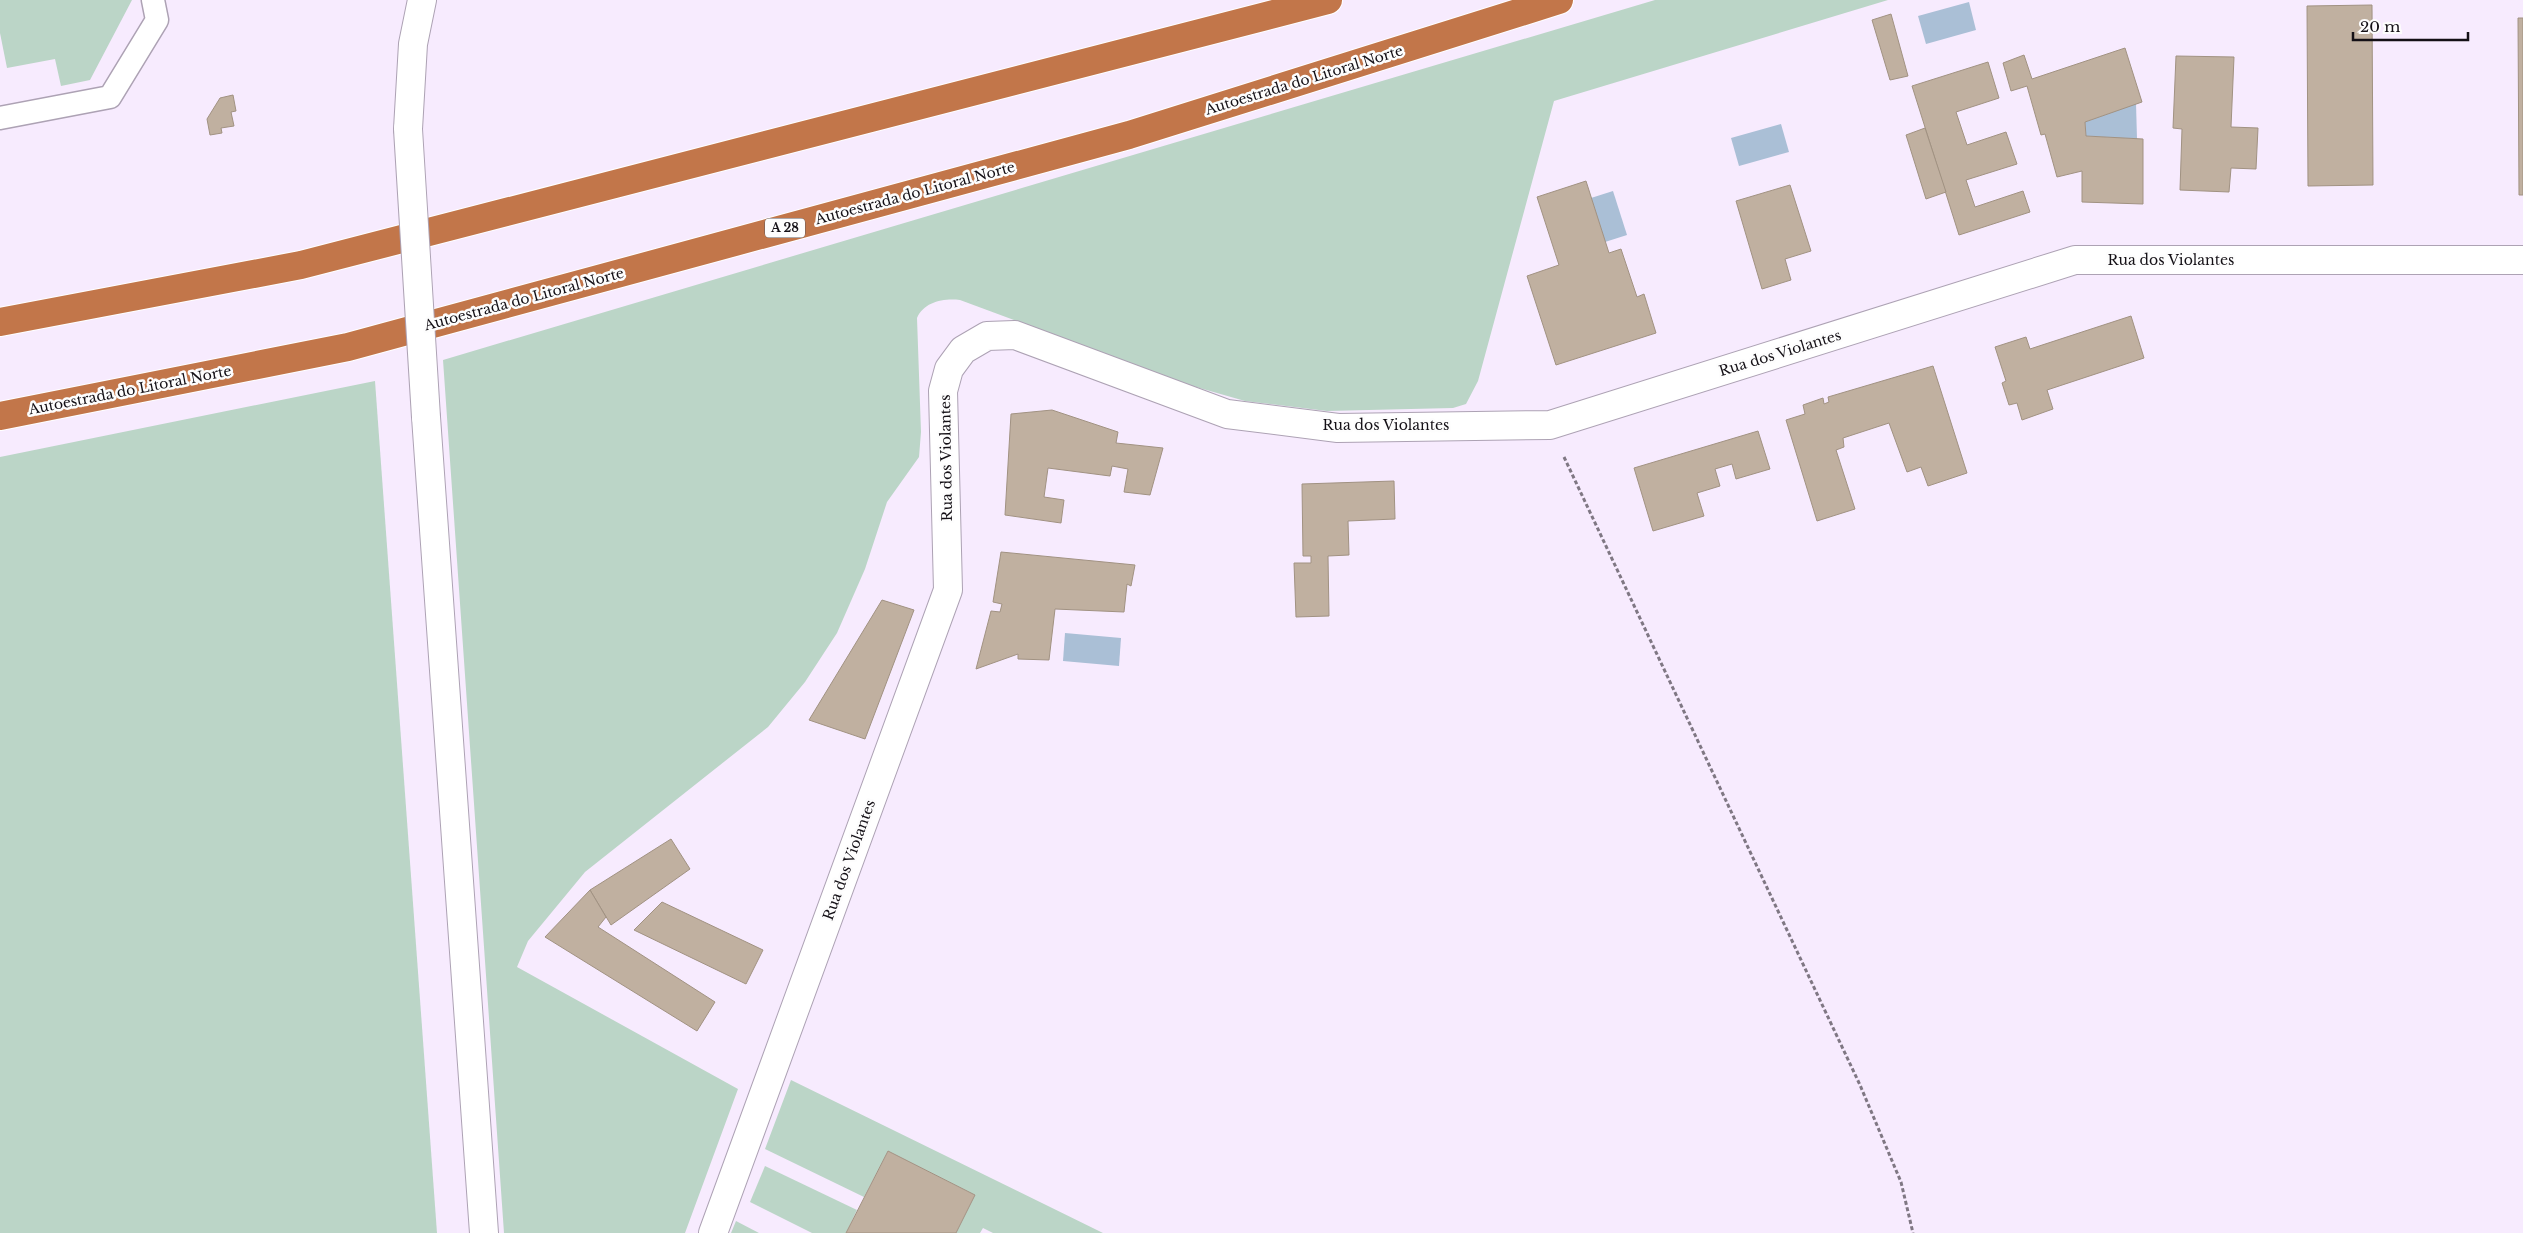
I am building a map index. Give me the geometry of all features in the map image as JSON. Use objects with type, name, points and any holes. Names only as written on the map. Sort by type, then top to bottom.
[{"type":"highway","points":[[0,322],[301,265],[1328,0]]},
{"type":"highway","name":"Autoestrada do Litoral Norte","points":[[0,416],[348,347],[1129,135],[1559,0]]},
{"type":"street","points":[[422,0],[413,44],[408,129],[426,417],[484,1233]]},
{"type":"street","name":"Rua dos Violantes","points":[[712,1233],[948,590],[943,391],[949,369],[963,350],[987,336],[1015,336],[1227,414],[1338,428],[1550,425],[2075,260],[2523,260]]},
{"type":"lane","points":[[0,118],[110,97],[157,20],[153,0]]},
{"type":"path","points":[[1550,425],[1860,1085],[1900,1182],[1913,1233]]},
{"type":"green space","points":[[0,0],[132,0],[90,80],[61,86],[55,59],[7,68],[0,33]]},
{"type":"green space","points":[[1655,0],[1888,0],[1554,101],[1478,381],[1466,404],[1453,408],[1327,411],[1245,401],[1189,385],[960,300],[935,302],[924,308],[917,318],[921,432],[919,457],[887,502],[865,569],[837,633],[805,682],[768,727],[585,872],[528,941],[517,967],[738,1089],[685,1233],[504,1233],[443,360]]},
{"type":"green space","points":[[375,381],[437,1233],[0,1233],[0,457]]},
{"type":"green space","points":[[791,1080],[1103,1233],[993,1233],[983,1228],[980,1233],[956,1233],[975,1195],[888,1151],[864,1197],[765,1149]]},
{"type":"green space","points":[[765,1166],[857,1210],[846,1233],[812,1233],[750,1202]]},
{"type":"green space","points":[[736,1221],[759,1233],[731,1233]]},
{"type":"water","points":[[1969,2],[1976,30],[1926,44],[1918,16]]},
{"type":"water","points":[[2136,103],[2137,139],[2086,136],[2085,122]]},
{"type":"water","points":[[1781,124],[1789,152],[1739,166],[1731,138]]},
{"type":"water","points":[[1613,191],[1627,235],[1605,242],[1591,198]]},
{"type":"water","points":[[1065,633],[1121,638],[1119,666],[1063,661]]},
{"type":"building","points":[[2372,5],[2373,185],[2308,186],[2307,6]]},
{"type":"building","points":[[1891,14],[1908,76],[1890,80],[1872,20]]},
{"type":"building","points":[[2518,18],[2523,18],[2523,195],[2519,195]]},
{"type":"building","points":[[2125,48],[2142,102],[2085,122],[2086,136],[2143,139],[2143,204],[2082,202],[2082,171],[2057,177],[2045,134],[2041,135],[2027,86],[2011,91],[2003,63],[2024,55],[2032,79]]},
{"type":"building","points":[[2176,56],[2234,57],[2231,127],[2258,128],[2256,169],[2231,168],[2229,192],[2180,190],[2182,129],[2173,128]]},
{"type":"building","points":[[1988,62],[1999,98],[1956,112],[1967,145],[2006,132],[2017,164],[1966,180],[1975,207],[2023,191],[2030,212],[1959,235],[1912,86]]},
{"type":"building","points":[[233,95],[236,111],[231,112],[234,126],[221,128],[222,133],[210,135],[207,119],[220,98]]},
{"type":"building","points":[[1925,128],[1946,192],[1926,199],[1906,135]]},
{"type":"building","points":[[1586,181],[1609,253],[1621,249],[1637,297],[1644,294],[1656,333],[1556,365],[1527,276],[1559,265],[1537,197]]},
{"type":"building","points":[[1790,185],[1811,251],[1785,259],[1791,280],[1762,289],[1736,201]]},
{"type":"building","points":[[2131,316],[2144,358],[2047,390],[2053,409],[2022,420],[2017,403],[2009,405],[2002,383],[2006,381],[1995,347],[2026,337],[2030,349]]},
{"type":"building","points":[[1933,366],[1967,473],[1928,486],[1921,467],[1907,472],[1889,423],[1843,438],[1844,447],[1836,450],[1855,509],[1817,521],[1786,420],[1805,414],[1803,405],[1823,398],[1824,404],[1829,402],[1828,397]]},
{"type":"building","points":[[1052,410],[1118,432],[1116,443],[1163,448],[1150,495],[1124,492],[1128,469],[1112,466],[1110,476],[1048,468],[1044,497],[1064,500],[1061,523],[1005,515],[1011,414]]},
{"type":"building","points":[[1758,431],[1770,469],[1736,479],[1732,464],[1715,469],[1720,486],[1697,493],[1704,516],[1653,531],[1634,468]]},
{"type":"building","points":[[1394,481],[1395,519],[1348,521],[1349,555],[1328,556],[1329,616],[1296,617],[1294,563],[1311,563],[1311,556],[1303,556],[1302,484]]},
{"type":"building","points":[[1001,552],[1135,565],[1131,586],[1127,584],[1124,612],[1055,609],[1049,660],[1018,659],[1018,654],[976,669],[991,611],[1000,612],[1002,604],[993,602]]},
{"type":"building","points":[[882,600],[914,610],[865,739],[809,720]]},
{"type":"building","points":[[671,839],[690,869],[611,925],[590,890]]},
{"type":"building","points":[[590,890],[606,917],[598,927],[715,1002],[697,1031],[545,937]]},
{"type":"building","points":[[662,902],[763,950],[746,984],[634,930]]},
{"type":"building","points":[[888,1151],[975,1195],[956,1233],[846,1233]]}]
